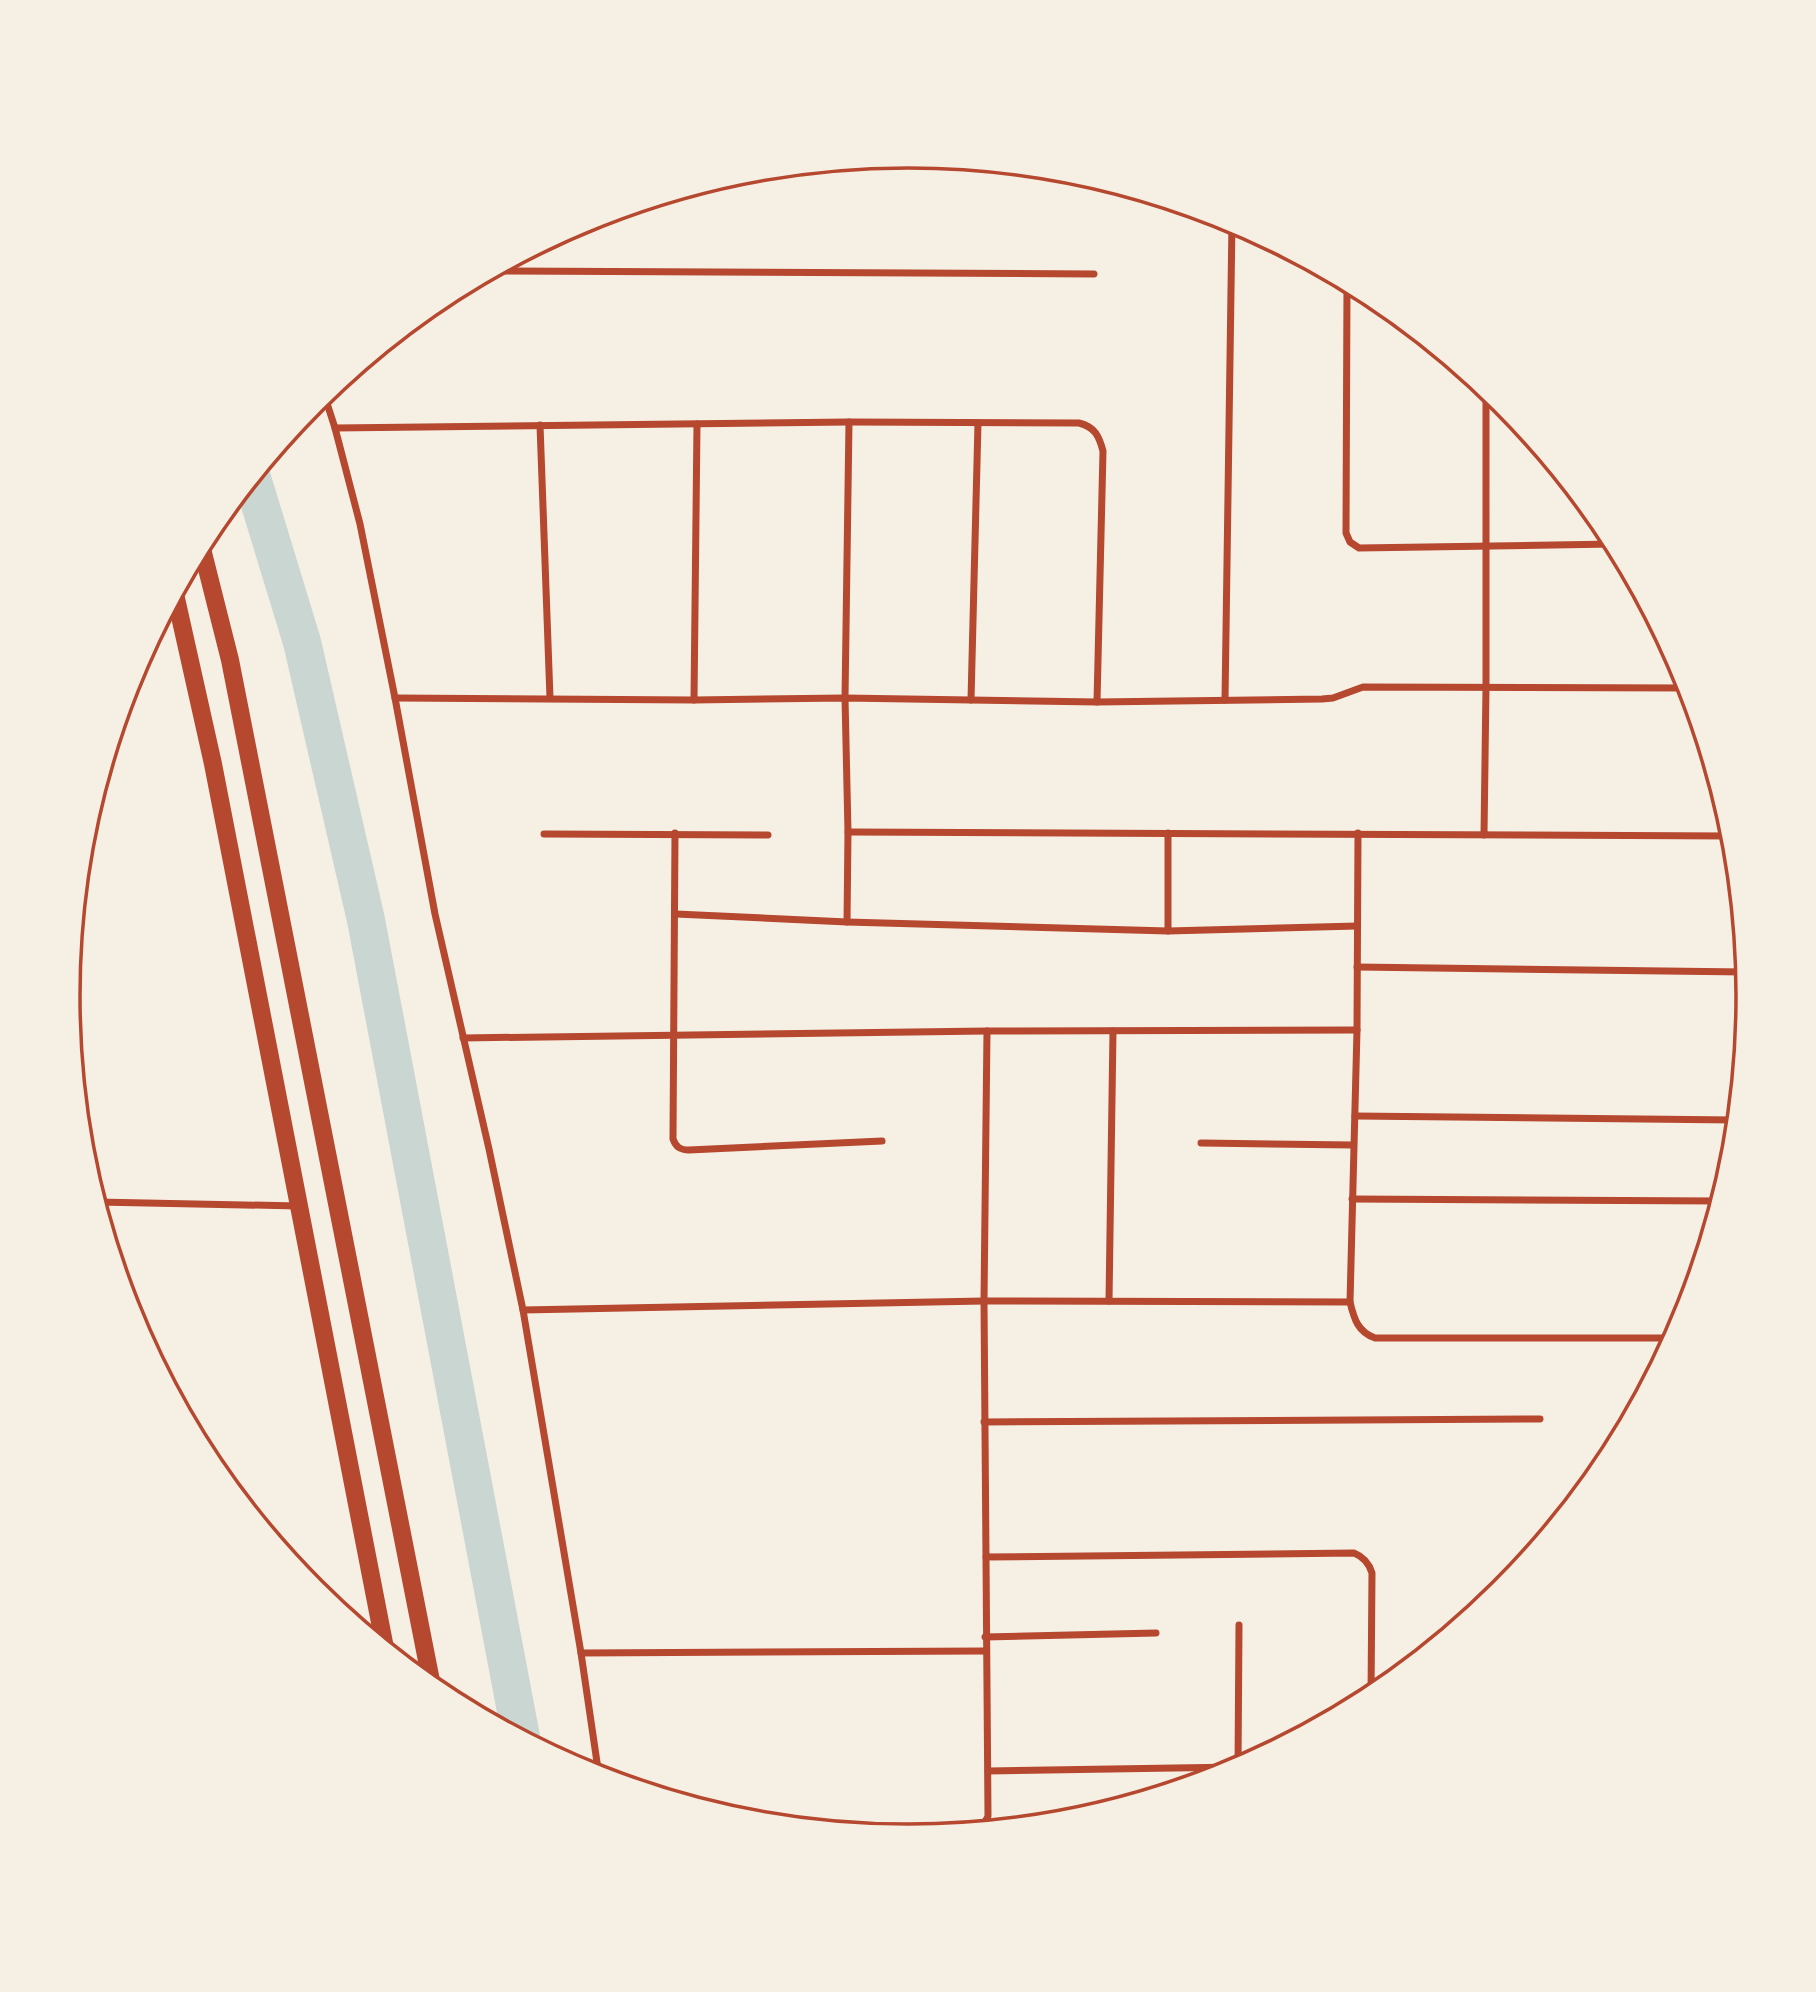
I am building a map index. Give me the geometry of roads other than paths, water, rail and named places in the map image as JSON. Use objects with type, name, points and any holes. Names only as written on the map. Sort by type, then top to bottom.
[{"type":"highway","points":[[205,560],[233,674],[429,1670]]},
{"type":"highway","points":[[178,607],[213,764],[377,1630]]},
{"type":"street","points":[[1225,700],[1232,234]]},
{"type":"street","points":[[509,271],[1094,274]]},
{"type":"street","points":[[1347,295],[1347,538],[1350,542],[1359,548],[1601,544]]},
{"type":"street","points":[[1484,835],[1486,404]]},
{"type":"street","points":[[328,406],[359,524],[435,914],[523,1310],[597,1763]]},
{"type":"street","points":[[335,428],[849,422],[1089,425],[1096,431],[1103,451],[1097,702]]},
{"type":"street","points":[[846,922],[848,832],[845,698],[849,422]]},
{"type":"street","points":[[971,700],[978,423]]},
{"type":"street","points":[[694,700],[698,424]]},
{"type":"street","points":[[540,425],[550,698]]},
{"type":"street","points":[[395,698],[845,698],[1097,702],[1322,699],[1333,698],[1363,687],[1676,688]]},
{"type":"street","points":[[848,832],[1720,835]]},
{"type":"street","points":[[675,833],[673,1139],[678,1148],[689,1150],[882,1141]]},
{"type":"street","points":[[1168,833],[1168,930]]},
{"type":"street","points":[[1358,833],[1357,1030],[1350,1302],[1356,1322],[1361,1330],[1375,1338],[1661,1338]]},
{"type":"street","points":[[544,834],[768,835]]},
{"type":"street","points":[[676,914],[846,922],[1168,930],[1357,926]]},
{"type":"street","points":[[1357,967],[1735,972]]},
{"type":"street","points":[[463,1038],[988,1031],[1357,1030]]},
{"type":"street","points":[[986,1819],[984,1301],[988,1031]]},
{"type":"street","points":[[1109,1301],[1113,1031]]},
{"type":"street","points":[[1355,1116],[1726,1120]]},
{"type":"street","points":[[1201,1143],[1353,1145]]},
{"type":"street","points":[[1352,1199],[1709,1201]]},
{"type":"street","points":[[107,1202],[299,1206]]},
{"type":"street","points":[[523,1310],[984,1301],[1350,1302]]},
{"type":"street","points":[[984,1422],[1540,1419]]},
{"type":"street","points":[[986,1558],[1354,1553],[1366,1560],[1372,1573],[1371,1682]]},
{"type":"street","points":[[1238,1755],[1239,1625]]},
{"type":"street","points":[[985,1637],[1156,1633]]},
{"type":"street","points":[[581,1653],[985,1651]]},
{"type":"street","points":[[988,1771],[1208,1767]]},
{"type":"waterway","points":[[255,488],[302,642],[366,920],[519,1726]]}]
